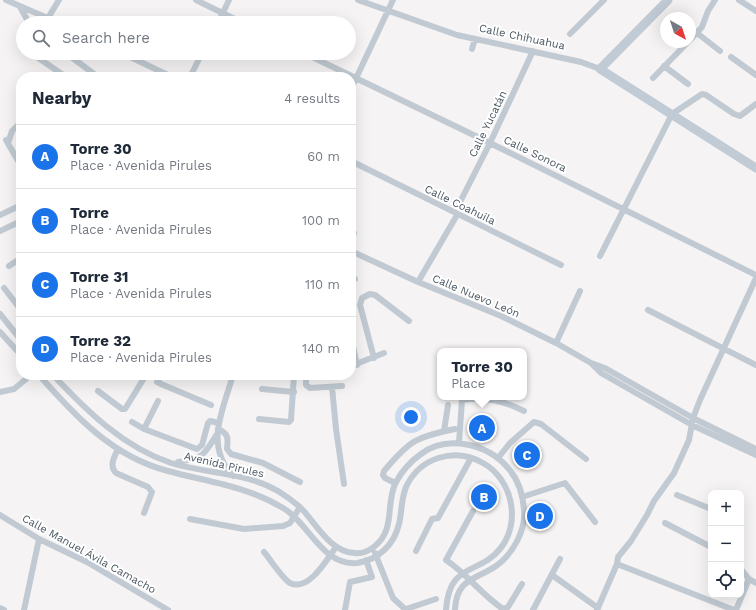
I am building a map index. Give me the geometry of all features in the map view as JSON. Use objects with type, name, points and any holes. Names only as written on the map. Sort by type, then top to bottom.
[{"type":"street","points":[[6,0],[20,8],[42,16]]},
{"type":"street","points":[[49,16],[59,0]]},
{"type":"street","points":[[196,0],[230,16]]},
{"type":"street","points":[[222,16],[229,0]]},
{"type":"street","name":"Calle Chihuahua","points":[[358,0],[443,31],[581,62],[600,69],[756,168]]},
{"type":"street","points":[[356,79],[393,0]]},
{"type":"street","points":[[570,34],[604,0]]},
{"type":"street","points":[[600,69],[668,0]]},
{"type":"street","points":[[715,0],[708,11],[705,23],[697,33],[720,51]]},
{"type":"street","points":[[743,1],[756,11]]},
{"type":"street","points":[[20,8],[25,16]]},
{"type":"street","points":[[472,50],[475,39]]},
{"type":"street","points":[[653,78],[682,48]]},
{"type":"street","name":"Calle Yucatán","points":[[459,204],[490,143],[533,51]]},
{"type":"street","points":[[731,57],[756,75]]},
{"type":"street","points":[[41,60],[59,72]]},
{"type":"street","points":[[75,60],[91,72]]},
{"type":"street","points":[[137,60],[162,72]]},
{"type":"street","points":[[192,72],[198,60]]},
{"type":"street","name":"Calle Sonora","points":[[318,60],[342,72]]},
{"type":"street","points":[[664,66],[688,84]]},
{"type":"street","name":"Calle Sonora","points":[[356,79],[490,143],[756,277]]},
{"type":"street","points":[[600,256],[672,114],[702,94],[706,95],[734,114],[740,116],[756,104]]},
{"type":"street","points":[[16,127],[12,131],[7,141],[16,157]]},
{"type":"street","name":"Calle Coahuila","points":[[356,164],[561,265]]},
{"type":"street","points":[[0,215],[16,208]]},
{"type":"street","points":[[418,282],[457,214]]},
{"type":"street","points":[[0,231],[16,223]]},
{"type":"street","name":"Calle Nuevo León","points":[[356,252],[418,282],[501,316],[556,343],[591,363],[605,368],[693,418],[756,449]]},
{"type":"street","points":[[9,266],[16,261]]},
{"type":"street","points":[[552,575],[597,609],[617,564],[618,557],[631,541],[654,501],[674,473],[689,440],[693,418],[756,277]]},
{"type":"street","points":[[4,288],[16,304]]},
{"type":"street","points":[[556,343],[580,291]]},
{"type":"street","points":[[374,358],[360,305],[362,298],[370,294],[375,295],[409,320]]},
{"type":"street","points":[[648,310],[756,364]]},
{"type":"street","points":[[0,314],[16,334]]},
{"type":"street","points":[[0,327],[6,322]]},
{"type":"street","points":[[0,332],[16,350]]},
{"type":"street","points":[[356,365],[384,353]]},
{"type":"street","name":"Calle Nuevo León","points":[[591,363],[601,373],[692,425],[756,455]]},
{"type":"street","points":[[0,392],[14,389],[25,380]]},
{"type":"street","name":"Avenida Pirules","points":[[43,380],[72,412],[98,436],[131,457],[166,471],[231,485],[248,491],[279,506],[294,516],[330,555],[347,563],[366,560],[376,556],[390,544],[397,532],[404,493],[413,475],[438,457],[454,454],[471,458],[483,463],[500,477],[505,485],[511,502],[512,522],[510,532],[501,548],[486,560],[463,573],[452,586],[446,599],[446,610]]},
{"type":"street","name":"Avenida Pirules","points":[[58,380],[86,410],[117,436],[171,463],[253,479],[267,485],[300,507],[336,547]]},
{"type":"street","points":[[98,391],[122,410],[125,409],[143,380]]},
{"type":"street","points":[[158,380],[157,382],[161,384],[211,404]]},
{"type":"street","points":[[171,463],[194,460],[202,456],[218,429],[232,380]]},
{"type":"street","points":[[259,420],[289,422],[291,420],[294,380]]},
{"type":"street","points":[[306,380],[306,385],[310,388],[342,386]]},
{"type":"street","points":[[332,387],[344,484]]},
{"type":"street","points":[[262,389],[294,392]]},
{"type":"street","points":[[459,443],[462,400]]},
{"type":"street","points":[[497,400],[508,403],[524,411]]},
{"type":"street","points":[[144,429],[158,401]]},
{"type":"street","points":[[444,431],[448,405]]},
{"type":"street","points":[[132,422],[144,429],[197,449],[202,445],[208,423],[210,421],[218,429],[226,433],[228,437],[227,449],[231,454],[263,463],[300,482]]},
{"type":"street","points":[[498,458],[510,443],[534,422],[541,424],[586,459]]},
{"type":"street","points":[[218,429],[220,456],[224,467],[232,476]]},
{"type":"street","points":[[396,483],[389,481],[383,475],[384,471],[399,453],[420,437],[455,429]]},
{"type":"street","points":[[264,552],[288,580],[298,584],[306,583],[336,547],[352,553],[360,553],[373,548],[380,541],[388,528],[396,483],[408,465],[423,452],[438,446],[459,443],[490,452],[508,467],[515,478],[522,497],[524,520],[522,530],[513,548],[503,561],[470,579],[460,591],[455,610]]},
{"type":"street","points":[[118,449],[112,465],[113,470],[116,473],[151,489],[152,492],[144,513]]},
{"type":"street","points":[[483,463],[490,452]]},
{"type":"street","points":[[416,551],[432,519],[438,518],[471,458]]},
{"type":"street","points":[[522,497],[565,483],[595,522]]},
{"type":"street","points":[[677,495],[708,508]]},
{"type":"street","points":[[190,520],[244,529],[286,526],[300,507]]},
{"type":"street","points":[[472,511],[446,560],[470,579],[489,599],[503,608],[508,607],[522,584]]},
{"type":"street","name":"Calle Manuel Ávila Camacho","points":[[0,515],[39,539],[87,562],[168,610]]},
{"type":"street","points":[[665,523],[708,545]]},
{"type":"street","points":[[24,610],[39,539]]},
{"type":"street","points":[[373,548],[394,600],[406,610],[436,599]]},
{"type":"street","points":[[533,610],[560,559]]},
{"type":"street","points":[[345,610],[350,582],[372,577],[366,560]]},
{"type":"street","points":[[617,564],[735,610],[749,579]]},
{"type":"street","points":[[744,573],[749,579],[756,583]]},
{"type":"street","points":[[0,608],[4,610]]},
{"type":"place","name":"Torre 30","points":[[482,428]]},
{"type":"place","name":"Torre 31","points":[[527,455]]},
{"type":"place","name":"Torre","points":[[484,497]]},
{"type":"place","name":"Torre 32","points":[[540,516]]}]
